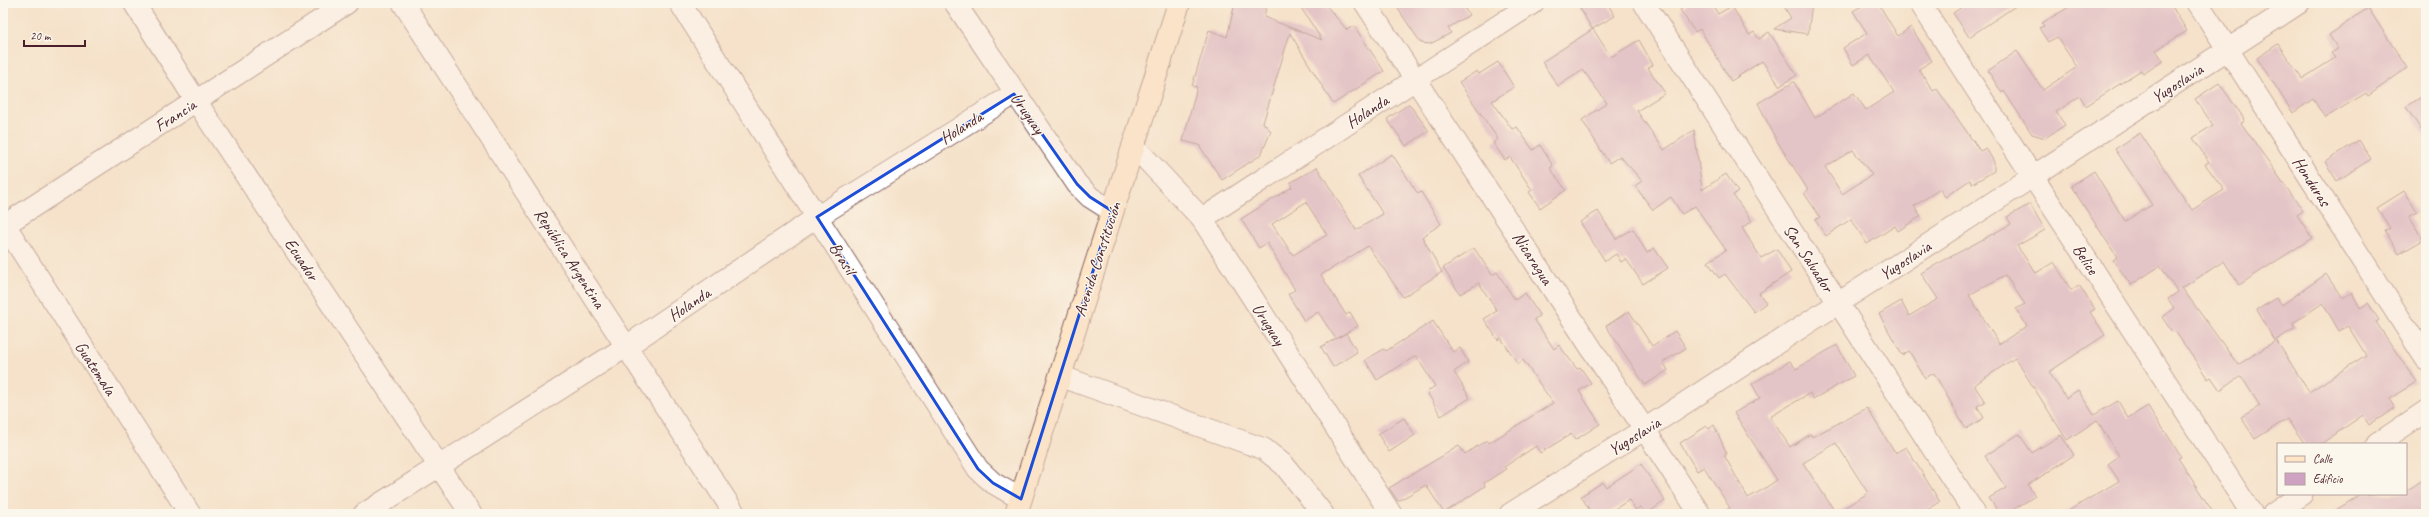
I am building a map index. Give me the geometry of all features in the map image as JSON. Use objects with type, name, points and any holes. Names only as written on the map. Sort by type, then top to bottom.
[{"type":"main road","name":"Avenida Constitución","points":[[1018,507],[1178,3]]},
{"type":"street","name":"Ecuador","points":[[134,3],[196,101],[441,466],[471,514]]},
{"type":"street","name":"Francia","points":[[4,224],[347,3]]},
{"type":"street","name":"República Argentina","points":[[403,3],[735,514]]},
{"type":"street","name":"Brasil","points":[[680,3],[978,469],[1018,507]]},
{"type":"street","name":"Uruguay","points":[[955,3],[1014,94],[1077,184],[1090,197],[1112,211]]},
{"type":"street","name":"Nicaragua","points":[[1365,3],[1700,514]]},
{"type":"street","name":"Holanda","points":[[1202,219],[1533,3]]},
{"type":"street","name":"San Salvador","points":[[1644,3],[1975,514]]},
{"type":"street","name":"Belice","points":[[1920,3],[2252,514]]},
{"type":"street","name":"Honduras","points":[[2198,3],[2426,359]]},
{"type":"street","name":"Yugoslavia","points":[[1510,514],[1645,429],[2299,3]]},
{"type":"street","name":"Holanda","points":[[364,514],[627,346],[817,217],[1014,94]]},
{"type":"street","name":"Uruguay","points":[[1133,145],[1202,219],[1391,514]]},
{"type":"street","name":"Guatemala","points":[[4,224],[190,514]]},
{"type":"street","points":[[1060,376],[1264,449],[1284,465],[1323,514]]},
{"type":"street","points":[[2378,443],[2426,411]]},
{"type":"street","points":[[2272,514],[2300,495]]},
{"type":"highlighted area","points":[[1014,94],[1077,184],[1090,197],[1112,211],[1021,499],[993,483],[978,469],[817,217]]},
{"type":"building","points":[[1235,3],[1267,3],[1264,17],[1322,40],[1298,3],[1324,3],[1347,30],[1354,26],[1384,71],[1333,104],[1290,33],[1263,123],[1271,131],[1261,155],[1222,180],[1199,145],[1183,141],[1197,87],[1192,86],[1209,30],[1227,37]]},
{"type":"building","points":[[1394,3],[1461,3],[1469,15],[1448,28],[1451,33],[1430,44],[1421,43]]},
{"type":"building","points":[[1577,3],[1607,3],[1615,16],[1592,29]]},
{"type":"building","points":[[1690,3],[1711,3],[1718,14],[1732,6],[1749,35],[1754,32],[1759,39],[1769,32],[1797,75],[1780,86],[1762,61],[1731,81],[1700,29],[1695,32],[1680,10]]},
{"type":"building","points":[[1782,3],[1812,3],[1808,34],[1774,29],[1791,18]]},
{"type":"building","points":[[1867,3],[1878,3],[1898,36],[1911,27],[1932,61],[1919,69],[1933,91],[1937,89],[1980,151],[1986,148],[1994,162],[1994,171],[1972,184],[1970,180],[1945,197],[1940,189],[1914,206],[1921,216],[1898,231],[1895,226],[1867,244],[1851,219],[1826,236],[1815,220],[1820,217],[1804,193],[1808,190],[1777,141],[1758,103],[1794,82],[1815,118],[1854,93],[1866,110],[1894,92],[1869,55],[1853,65],[1843,48],[1867,33],[1853,11]],"holes":[[[1853,150],[1872,175],[1842,194],[1825,167]]]},
{"type":"building","points":[[1968,3],[2020,3],[1969,37],[1953,13]]},
{"type":"building","points":[[2076,3],[2170,3],[2187,31],[2156,50],[2163,61],[2143,74],[2141,70],[2086,106],[2080,96],[2056,112],[2065,125],[2045,138],[2032,134],[2004,91],[2002,93],[1988,71],[2017,51],[2043,90],[2077,67],[2057,37],[2048,42],[2039,28],[2044,26],[2042,23]]},
{"type":"building","points":[[2368,8],[2407,68],[2368,96],[2366,93],[2325,118],[2313,99],[2293,113],[2257,58],[2278,44],[2302,79],[2335,58],[2331,53],[2338,49],[2329,35]]},
{"type":"building","points":[[1593,29],[1611,57],[1639,40],[1653,65],[1648,68],[1665,93],[1637,111],[1664,150],[1694,130],[1702,190],[1726,174],[1738,192],[1733,195],[1752,221],[1742,228],[1761,258],[1777,249],[1791,272],[1759,293],[1766,303],[1754,312],[1725,274],[1719,278],[1708,262],[1726,250],[1695,206],[1682,214],[1671,197],[1653,210],[1635,186],[1642,181],[1620,156],[1609,163],[1582,120],[1607,103],[1583,70],[1558,86],[1542,62]]},
{"type":"building","points":[[1498,62],[1514,87],[1492,101],[1512,129],[1517,127],[1533,150],[1540,145],[1553,166],[1550,168],[1566,190],[1540,208],[1529,192],[1532,190],[1510,157],[1505,160],[1493,143],[1498,139],[1459,82],[1477,71],[1479,74]]},
{"type":"building","points":[[2219,83],[2243,117],[2244,122],[2241,123],[2303,211],[2297,215],[2312,238],[2239,285],[2224,261],[2182,288],[2238,365],[2275,341],[2257,310],[2277,298],[2282,305],[2326,274],[2342,298],[2352,293],[2360,308],[2368,303],[2379,320],[2376,322],[2416,382],[2389,399],[2395,408],[2369,425],[2363,415],[2322,443],[2304,443],[2287,419],[2255,439],[2241,417],[2260,406],[2241,376],[2220,390],[2211,377],[2208,379],[2175,331],[2172,332],[2162,317],[2174,308],[2168,299],[2178,292],[2160,266],[2131,285],[2113,260],[2117,257],[2071,186],[2094,171],[2125,221],[2152,205],[2115,149],[2140,133],[2192,210],[2224,190],[2205,164],[2209,162],[2193,138],[2213,125],[2195,99]],"holes":[[[2323,303],[2339,331],[2348,326],[2366,355],[2309,392],[2276,340],[2296,328],[2293,323]]]},
{"type":"building","points":[[2426,94],[2426,137],[2406,107]]},
{"type":"building","points":[[1409,104],[1429,131],[1406,146],[1387,119]]},
{"type":"building","points":[[2359,140],[2371,159],[2337,181],[2325,162]]},
{"type":"building","points":[[1392,154],[1418,194],[1421,192],[1441,224],[1422,237],[1442,272],[1403,297],[1368,246],[1321,275],[1346,315],[1350,312],[1358,326],[1336,339],[1318,312],[1304,321],[1288,294],[1295,290],[1267,243],[1259,248],[1241,219],[1292,187],[1290,183],[1317,167],[1356,230],[1383,214],[1358,176]],"holes":[[[1306,202],[1327,235],[1293,255],[1272,224]]]},
{"type":"building","points":[[2404,191],[2417,212],[2409,216],[2423,240],[2399,254],[2385,231],[2390,228],[2377,208]]},
{"type":"building","points":[[2030,204],[2045,230],[2017,246],[2036,273],[2054,262],[2071,290],[2079,285],[2095,309],[2090,312],[2105,335],[2049,372],[2066,398],[2078,390],[2094,415],[2118,401],[2128,418],[2148,406],[2181,457],[2178,458],[2214,514],[2063,514],[2119,481],[2108,464],[2119,456],[2097,420],[2067,440],[2015,358],[1974,385],[1985,402],[1977,406],[1984,418],[1966,429],[1934,373],[1925,378],[1909,351],[1902,355],[1879,314],[1901,301],[1909,316],[1938,299],[1921,273],[2011,224],[2007,217]],"holes":[[[2005,275],[2025,304],[2016,309],[2027,326],[1999,344],[1969,295]]]},
{"type":"building","points":[[1598,211],[1616,239],[1633,229],[1647,253],[1654,248],[1668,268],[1643,284],[1626,259],[1621,262],[1616,254],[1605,261],[1580,222]]},
{"type":"building","points":[[1474,248],[1492,275],[1497,272],[1515,300],[1525,293],[1540,316],[1534,319],[1554,349],[1559,345],[1577,369],[1580,367],[1591,383],[1579,391],[1600,424],[1575,440],[1571,434],[1540,453],[1536,446],[1504,467],[1506,469],[1484,483],[1485,486],[1444,513],[1426,485],[1398,501],[1389,488],[1459,446],[1465,454],[1487,440],[1489,443],[1553,403],[1523,360],[1518,364],[1501,338],[1498,340],[1484,319],[1497,311],[1479,283],[1460,294],[1443,268]]},
{"type":"building","points":[[1629,311],[1652,346],[1675,331],[1686,348],[1663,362],[1668,370],[1645,385],[1606,326]]},
{"type":"building","points":[[1433,321],[1453,352],[1460,348],[1468,362],[1454,372],[1470,398],[1441,416],[1427,392],[1435,386],[1416,356],[1377,380],[1365,360],[1384,349],[1386,351]]},
{"type":"building","points":[[1346,333],[1357,352],[1333,367],[1321,347]]},
{"type":"building","points":[[1837,345],[1854,376],[1813,399],[1810,393],[1770,417],[1790,447],[1811,434],[1812,437],[1867,408],[1895,453],[1906,447],[1940,502],[1921,514],[1720,514],[1730,508],[1704,467],[1697,471],[1680,443],[1707,426],[1709,429],[1714,425],[1727,454],[1724,455],[1748,498],[1764,489],[1777,480],[1734,413],[1760,398],[1752,384],[1790,361],[1796,369]],"holes":[[[1836,443],[1868,493],[1836,513],[1803,463]]]},
{"type":"building","points":[[1404,418],[1415,435],[1389,452],[1378,434]]},
{"type":"building","points":[[2019,434],[2032,453],[2061,435],[2074,455],[2028,485],[2035,496],[2006,514],[2000,514],[1989,498],[2006,488],[1985,456]]},
{"type":"building","points":[[1641,464],[1665,501],[1646,514],[1640,507],[1636,510],[1629,500],[1607,514],[1592,514],[1581,496],[1603,482],[1606,487]]},
{"type":"building","points":[[2426,478],[2426,509],[2418,514],[2330,514],[2359,495],[2407,495],[2407,490]]}]
